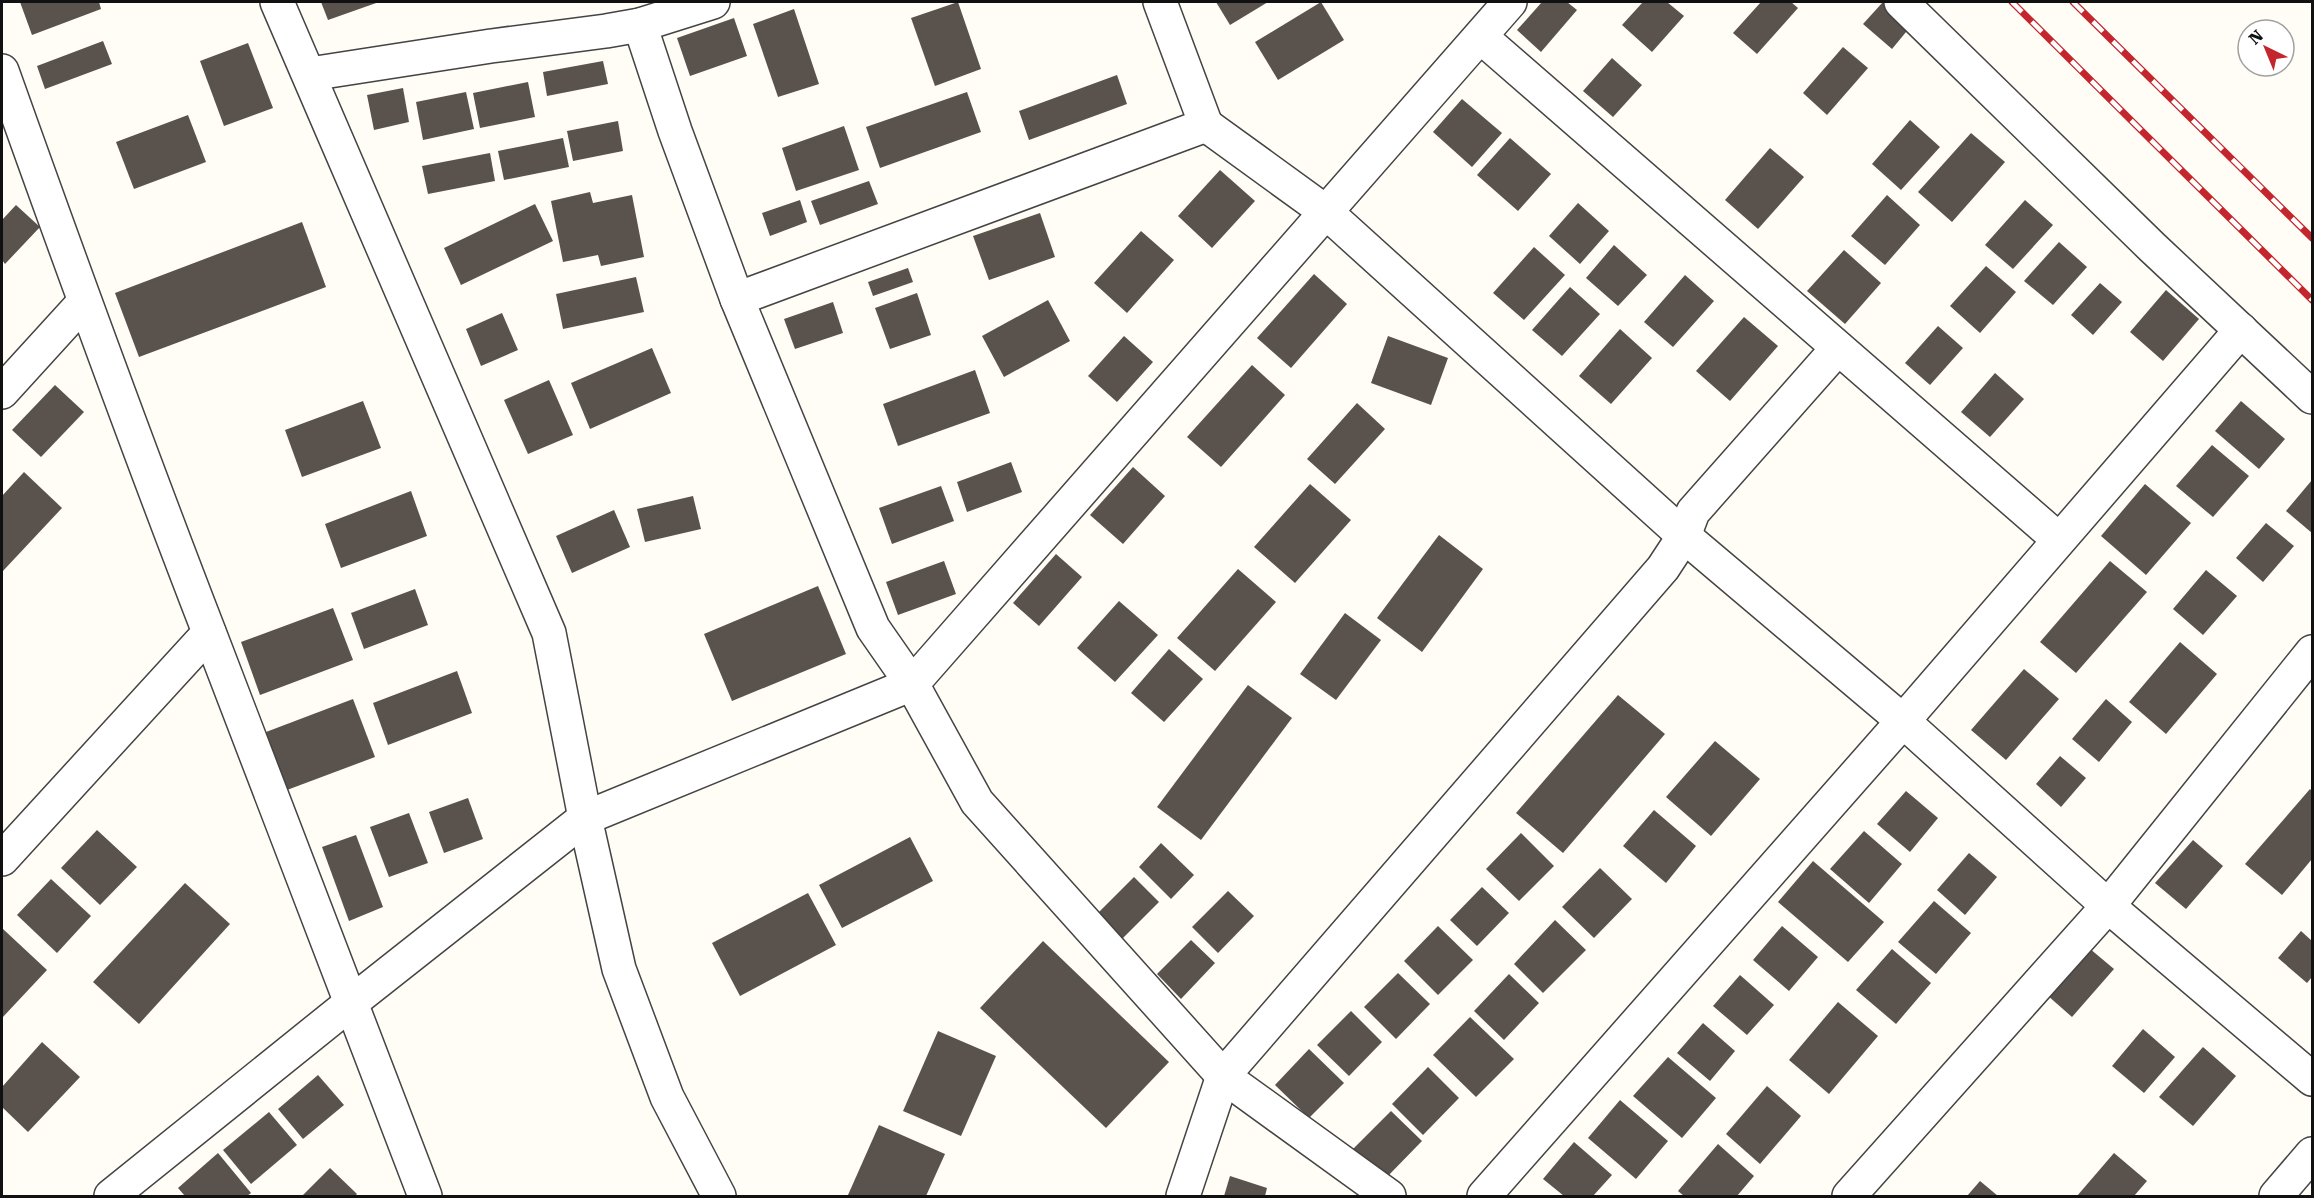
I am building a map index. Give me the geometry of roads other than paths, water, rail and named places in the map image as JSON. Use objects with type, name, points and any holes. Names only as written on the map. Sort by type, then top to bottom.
[{"type":"street","points":[[277,2],[310,74],[549,633],[585,818],[619,969],[667,1097],[719,1197]]},
{"type":"street","points":[[310,74],[640,25],[713,2]]},
{"type":"street","points":[[1160,2],[1206,125],[1326,212],[1684,536],[1903,721],[2108,906],[2313,1079]]},
{"type":"street","points":[[111,1197],[585,818],[912,684],[1510,2]]},
{"type":"street","points":[[1901,2],[2152,247],[2313,397]]},
{"type":"street","points":[[640,25],[675,131],[736,299],[873,628],[912,684],[978,802],[1223,1076],[1389,1197]]},
{"type":"street","points":[[1481,37],[2058,539]]},
{"type":"street","points":[[2,71],[84,302],[425,1197]]},
{"type":"street","points":[[736,299],[1206,125]]},
{"type":"street","points":[[2,392],[84,302]]},
{"type":"street","points":[[1484,1197],[1903,721],[2241,330]]},
{"type":"street","points":[[1183,1197],[1223,1076],[1663,568],[1684,536],[1693,512],[1838,348]]},
{"type":"street","points":[[2,859],[209,633]]},
{"type":"street","points":[[1849,1197],[2108,906],[2313,652]]},
{"type":"street","points":[[2276,1197],[2313,1154]]},
{"type":"railway","points":[[2012,2],[2312,300]]},
{"type":"railway","points":[[2073,2],[2312,238]]}]
